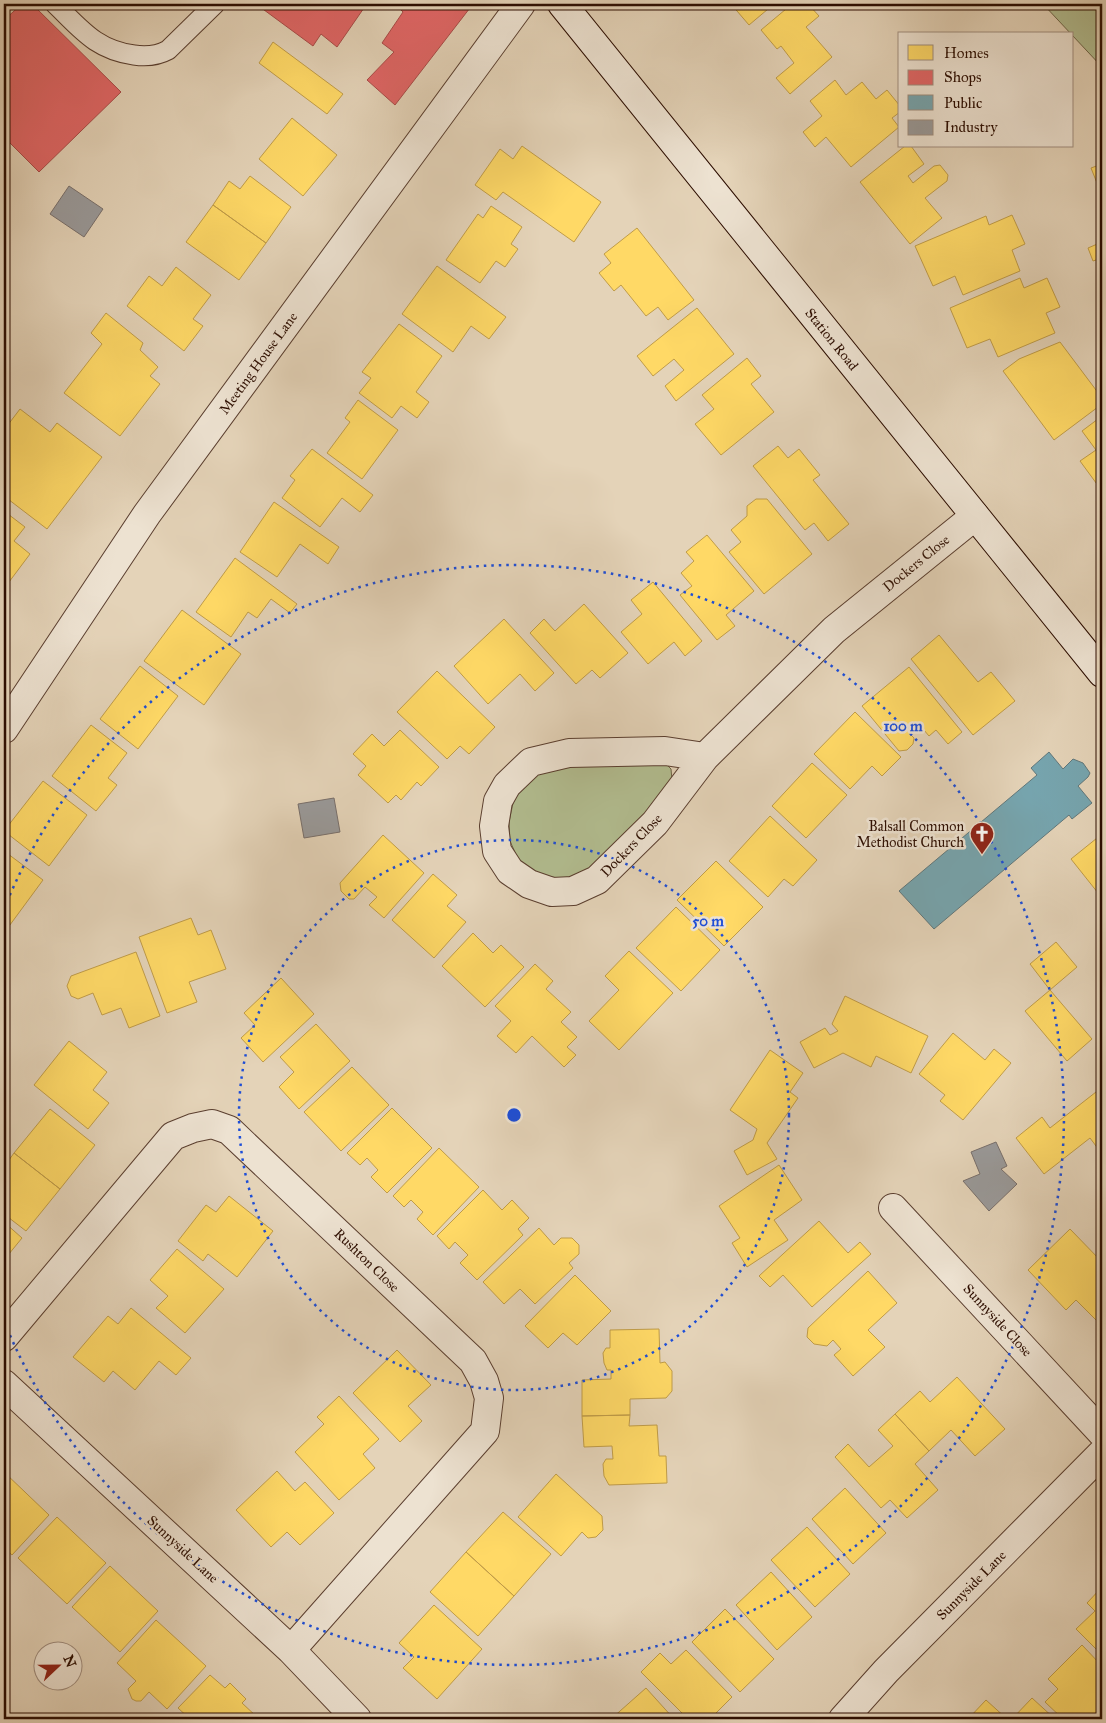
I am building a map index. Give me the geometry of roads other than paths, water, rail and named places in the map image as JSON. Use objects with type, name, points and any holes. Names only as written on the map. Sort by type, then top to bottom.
[{"type":"street","name":"Meeting House Lane","points":[[4,729],[147,514],[521,4]]},
{"type":"street","name":"Station Road","points":[[562,4],[1102,673]]},
{"type":"street","name":"Dockers Close","points":[[705,757],[665,750],[569,753],[531,762],[507,785],[498,801],[494,826],[497,851],[510,871],[529,884],[552,892],[573,891],[597,880],[655,823],[705,757],[834,630],[975,516]]},
{"type":"street","name":"Rushton Close","points":[[4,1338],[173,1136],[193,1128],[212,1124],[229,1130],[473,1361],[484,1382],[489,1398],[485,1431],[292,1650]]},
{"type":"street","name":"Sunnyside Close","points":[[894,1208],[1102,1433]]},
{"type":"street","name":"Sunnyside Lane","points":[[4,1384],[292,1650],[357,1719]]},
{"type":"street","name":"Sunnyside Lane","points":[[843,1719],[886,1671],[1102,1453]]},
{"type":"lane","points":[[55,4],[93,40],[116,52],[144,56],[159,55],[168,50],[215,4]]},
{"type":"place","name":"Balsall Common Methodist Church","points":[[982,855]]}]
